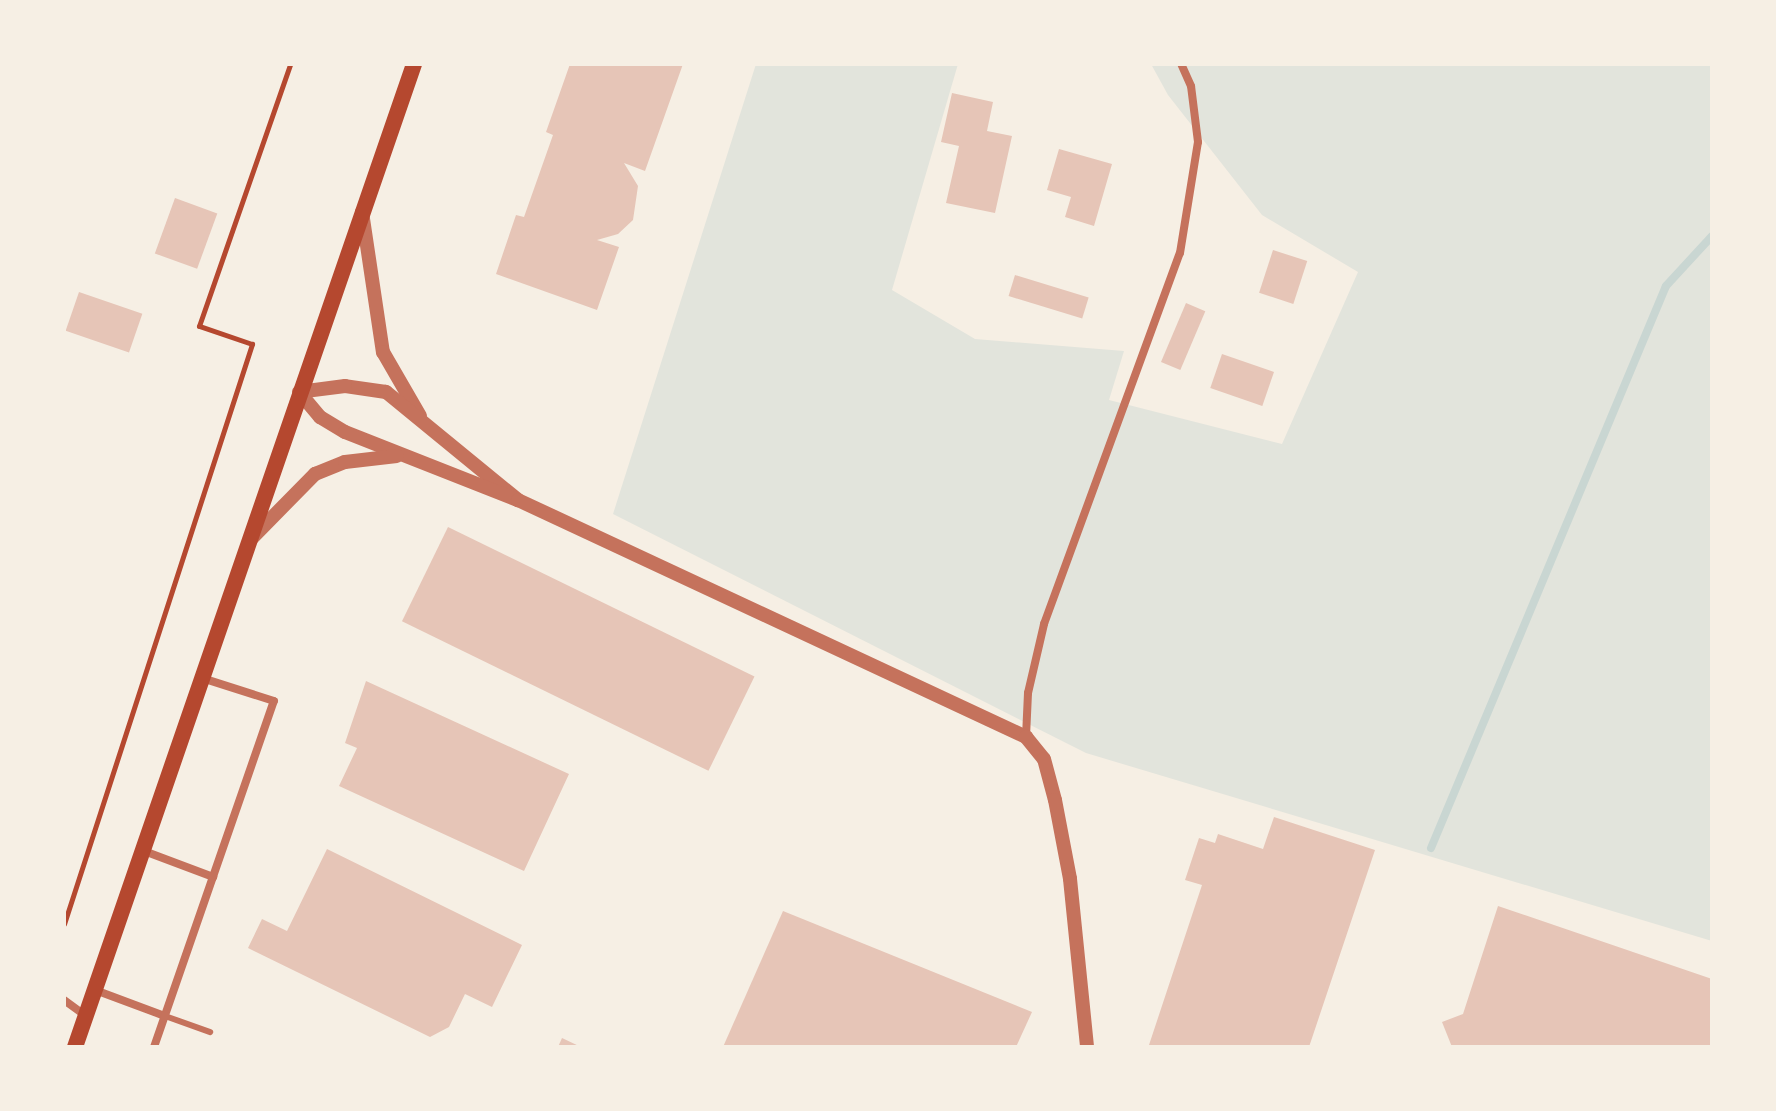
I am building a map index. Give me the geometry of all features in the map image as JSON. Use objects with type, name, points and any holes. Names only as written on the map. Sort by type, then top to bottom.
[{"type":"main road","points":[[75,1047],[205,679],[299,392],[414,64]]},
{"type":"street","points":[[1026,737],[1028,693],[1044,624],[1180,253],[1198,142],[1191,86],[1181,64]]},
{"type":"street","points":[[362,210],[383,352],[424,423]]},
{"type":"street","points":[[299,392],[371,388],[386,392],[518,500]]},
{"type":"street","points":[[299,392],[320,417],[398,456],[518,500],[1026,737],[1044,759],[1055,800],[1072,894],[1087,1047]]},
{"type":"street","points":[[249,542],[315,474],[345,462],[398,456]]},
{"type":"street","points":[[154,1047],[274,701],[205,679]]},
{"type":"street","points":[[144,851],[213,877]]},
{"type":"street","points":[[95,990],[165,1016]]},
{"type":"street","points":[[64,1000],[86,1016]]},
{"type":"lane","points":[[165,1016],[210,1032]]},
{"type":"path","points":[[64,924],[252,344],[199,326],[290,64]]},
{"type":"shaded area","points":[[756,64],[958,64],[892,290],[975,339],[1124,351],[1109,400],[1282,444],[1358,272],[1262,215],[1168,95],[1151,64],[1712,64],[1712,941],[1086,753],[613,514]]},
{"type":"building","points":[[570,64],[683,64],[645,171],[624,163],[638,186],[633,220],[618,234],[597,240],[619,247],[597,310],[496,274],[516,215],[524,217],[553,135],[546,132]]},
{"type":"building","points":[[952,93],[993,102],[987,131],[1012,136],[995,213],[946,203],[959,146],[941,142]]},
{"type":"building","points":[[1059,149],[1112,164],[1094,226],[1065,217],[1071,197],[1047,190]]},
{"type":"building","points":[[175,198],[217,213],[197,269],[155,253]]},
{"type":"building","points":[[1273,250],[1307,261],[1293,304],[1259,293]]},
{"type":"building","points":[[1015,275],[1089,298],[1082,319],[1009,296]]},
{"type":"building","points":[[79,292],[142,314],[129,353],[66,331]]},
{"type":"building","points":[[1186,303],[1205,311],[1180,370],[1161,362]]},
{"type":"building","points":[[1222,354],[1274,372],[1262,406],[1210,388]]},
{"type":"building","points":[[448,527],[754,676],[708,771],[402,621]]},
{"type":"building","points":[[366,681],[569,774],[524,871],[339,786],[357,748],[345,743]]},
{"type":"building","points":[[1274,817],[1375,850],[1309,1047],[1149,1045],[1202,885],[1185,880],[1199,838],[1215,843],[1218,834],[1263,849]]},
{"type":"building","points":[[327,849],[522,945],[492,1007],[465,994],[449,1027],[430,1037],[248,948],[262,919],[287,931]]},
{"type":"building","points":[[1498,906],[1712,979],[1712,1047],[1452,1047],[1442,1022],[1463,1014]]},
{"type":"building","points":[[783,911],[1032,1012],[1016,1047],[723,1047]]},
{"type":"building","points":[[562,1038],[581,1047],[558,1047]]},
{"type":"waterway","points":[[1431,848],[1666,286],[1712,236]]}]
